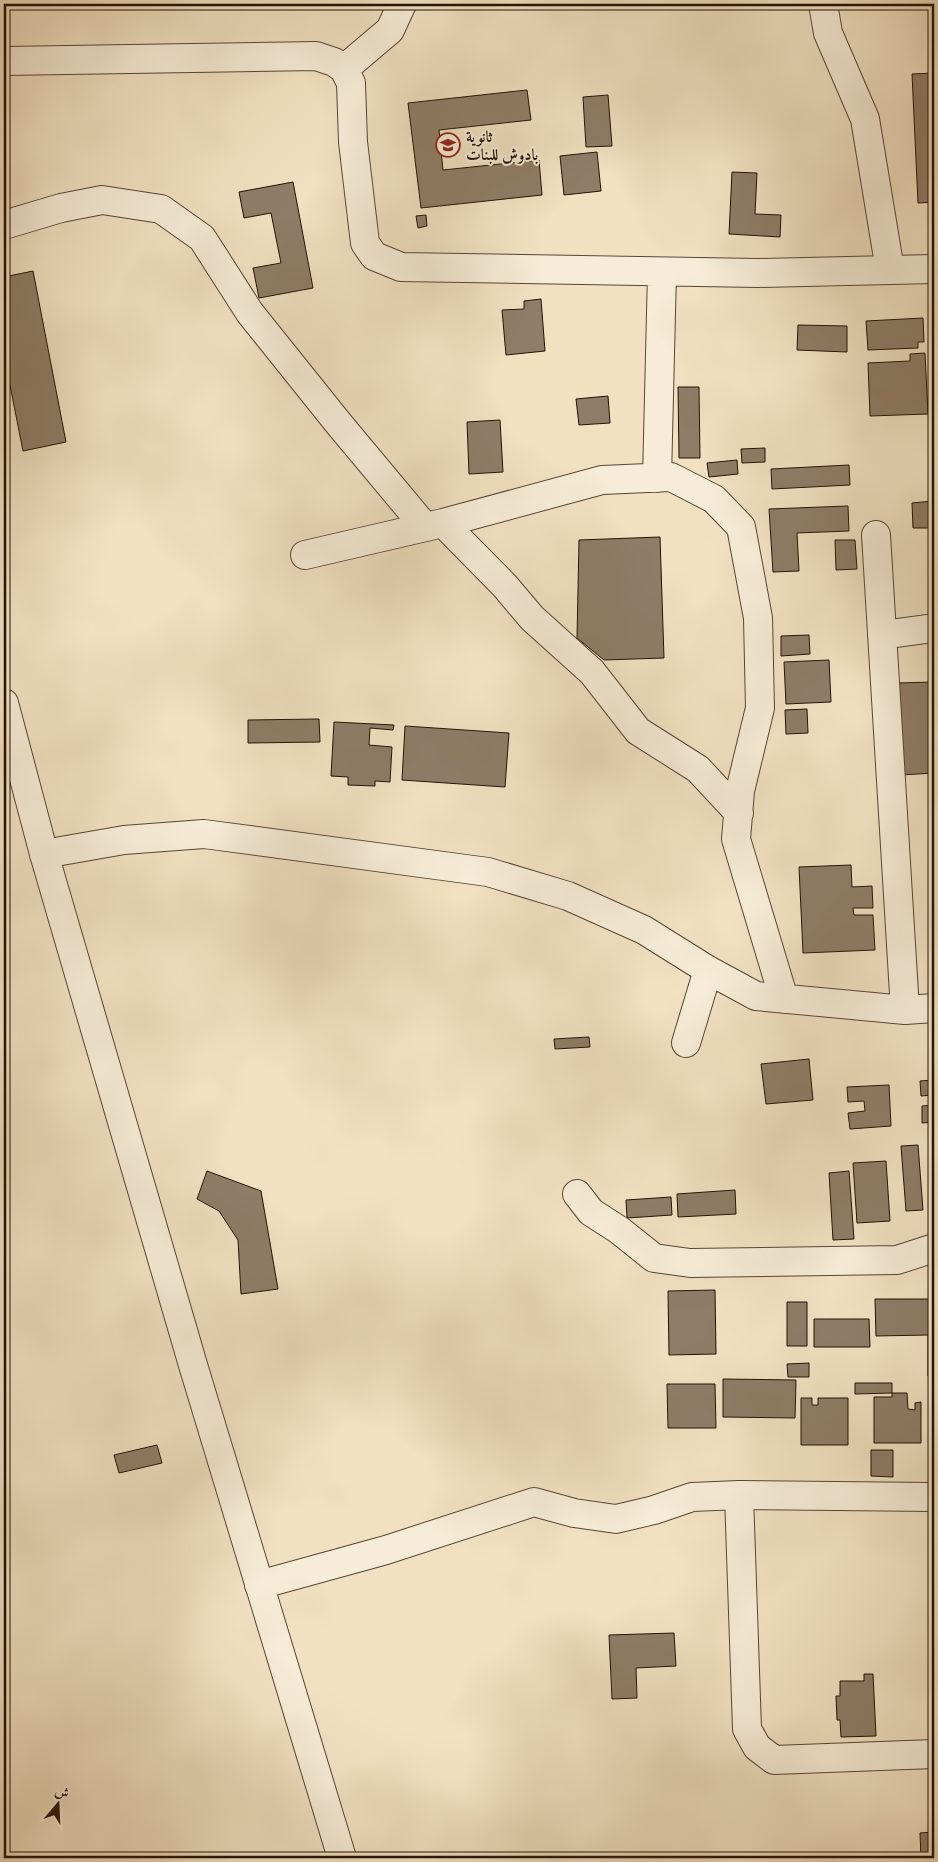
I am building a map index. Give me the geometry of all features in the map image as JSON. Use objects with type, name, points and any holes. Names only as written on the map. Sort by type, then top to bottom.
[{"type":"street","points":[[344,69],[390,30],[402,4]]},
{"type":"street","points":[[823,4],[828,33],[865,118],[890,270]]},
{"type":"street","points":[[4,60],[316,56],[334,62],[344,69],[351,83],[353,142],[365,244],[374,256],[401,267],[758,273],[934,269]]},
{"type":"street","points":[[4,226],[61,208],[102,200],[161,209],[202,238],[250,313],[339,424],[434,525],[505,586],[532,618],[592,672],[638,731],[698,769],[739,813]]},
{"type":"street","points":[[657,478],[662,272]]},
{"type":"street","points":[[306,554],[434,525],[602,480],[671,477],[714,499],[741,526],[758,618],[760,708],[740,791],[736,839],[784,999]]},
{"type":"street","points":[[876,535],[904,1010]]},
{"type":"street","points":[[882,634],[934,628]]},
{"type":"street","points":[[4,703],[44,854],[193,1365],[342,1858]]},
{"type":"street","points":[[44,854],[124,840],[204,834],[488,872],[568,896],[636,926],[708,970],[756,996],[904,1010],[934,1008]]},
{"type":"street","points":[[686,1043],[708,970]]},
{"type":"street","points":[[577,1194],[591,1212],[619,1230],[654,1258],[690,1263],[897,1260],[934,1248]]},
{"type":"street","points":[[739,1495],[747,1729],[757,1747],[774,1760],[934,1754]]},
{"type":"street","points":[[259,1585],[395,1547],[534,1502],[574,1513],[616,1519],[654,1510],[692,1496],[934,1497]]},
{"type":"building","points":[[934,73],[934,202],[918,203],[912,74]]},
{"type":"building","points":[[527,90],[531,120],[439,130],[443,170],[539,160],[542,195],[421,208],[408,103]]},
{"type":"building","points":[[608,95],[612,146],[586,147],[583,97]]},
{"type":"building","points":[[597,152],[601,191],[564,195],[560,156]]},
{"type":"building","points":[[732,172],[757,173],[755,214],[781,215],[780,237],[729,234]]},
{"type":"building","points":[[293,182],[313,288],[259,298],[253,268],[281,263],[271,213],[244,218],[239,192]]},
{"type":"building","points":[[426,215],[427,226],[418,228],[416,216]]},
{"type":"building","points":[[33,271],[66,442],[23,451],[4,355],[4,277]]},
{"type":"building","points":[[541,299],[545,351],[506,355],[502,310],[524,309],[524,301]]},
{"type":"building","points":[[923,318],[924,342],[918,342],[918,348],[868,350],[866,321]]},
{"type":"building","points":[[798,325],[847,326],[847,352],[797,350]]},
{"type":"building","points":[[930,345],[934,345],[933,409]]},
{"type":"building","points":[[925,353],[928,414],[870,416],[868,363],[910,361],[910,354]]},
{"type":"building","points":[[678,387],[699,387],[700,458],[679,458]]},
{"type":"building","points":[[608,396],[610,423],[579,425],[576,399]]},
{"type":"building","points":[[500,420],[503,472],[469,474],[467,422]]},
{"type":"building","points":[[765,448],[765,462],[742,463],[741,449]]},
{"type":"building","points":[[737,460],[738,474],[709,477],[707,463]]},
{"type":"building","points":[[849,465],[850,485],[772,489],[771,469]]},
{"type":"building","points":[[933,501],[934,528],[913,528],[912,503]]},
{"type":"building","points":[[848,506],[849,531],[797,533],[799,571],[773,572],[769,509]]},
{"type":"building","points":[[660,537],[664,658],[604,660],[577,638],[579,540]]},
{"type":"building","points":[[835,540],[855,540],[857,569],[836,570]]},
{"type":"building","points":[[809,635],[810,654],[781,656],[781,636]]},
{"type":"building","points":[[829,660],[831,702],[786,704],[784,662]]},
{"type":"building","points":[[934,682],[934,773],[901,775],[897,683]]},
{"type":"building","points":[[807,709],[808,733],[786,734],[785,710]]},
{"type":"building","points":[[319,719],[320,742],[248,743],[248,720]]},
{"type":"building","points":[[334,722],[394,725],[393,730],[370,728],[369,745],[392,747],[390,782],[375,781],[375,786],[348,785],[348,777],[331,776]]},
{"type":"building","points":[[405,726],[509,733],[505,787],[402,780]]},
{"type":"building","points":[[851,865],[852,887],[872,886],[873,908],[853,908],[854,915],[873,915],[875,950],[803,953],[799,867]]},
{"type":"building","points":[[589,1037],[590,1047],[555,1049],[554,1039]]},
{"type":"building","points":[[809,1059],[813,1100],[766,1104],[761,1064]]},
{"type":"building","points":[[934,1080],[934,1095],[921,1096],[920,1081]]},
{"type":"building","points":[[889,1085],[891,1126],[850,1129],[848,1113],[865,1111],[864,1101],[848,1102],[847,1087]]},
{"type":"building","points":[[934,1105],[934,1122],[922,1123],[922,1106]]},
{"type":"building","points":[[918,1145],[923,1210],[906,1211],[901,1146]]},
{"type":"building","points":[[886,1161],[890,1221],[857,1223],[853,1163]]},
{"type":"building","points":[[207,1171],[261,1191],[278,1289],[241,1294],[238,1240],[219,1211],[197,1199]]},
{"type":"building","points":[[849,1171],[854,1239],[833,1240],[829,1173]]},
{"type":"building","points":[[735,1190],[736,1214],[678,1217],[677,1194]]},
{"type":"building","points":[[671,1197],[672,1215],[627,1218],[626,1200]]},
{"type":"building","points":[[715,1290],[716,1354],[669,1355],[668,1291]]},
{"type":"building","points":[[875,1299],[934,1299],[934,1376],[928,1376],[928,1335],[876,1336]]},
{"type":"building","points":[[787,1302],[807,1302],[807,1346],[787,1346]]},
{"type":"building","points":[[814,1319],[869,1319],[870,1347],[814,1347]]},
{"type":"building","points":[[809,1363],[809,1377],[788,1377],[787,1364]]},
{"type":"building","points":[[723,1379],[796,1380],[795,1418],[723,1417]]},
{"type":"building","points":[[855,1383],[892,1383],[892,1393],[855,1394]]},
{"type":"building","points":[[667,1384],[715,1384],[716,1428],[668,1428]]},
{"type":"building","points":[[892,1393],[907,1393],[908,1409],[915,1410],[915,1403],[921,1402],[921,1443],[874,1443],[874,1397],[892,1397]]},
{"type":"building","points":[[801,1398],[812,1398],[812,1405],[818,1405],[818,1398],[848,1398],[848,1445],[801,1445]]},
{"type":"building","points":[[157,1445],[162,1463],[119,1473],[114,1455]]},
{"type":"building","points":[[871,1450],[893,1450],[893,1477],[871,1476]]},
{"type":"building","points":[[674,1633],[676,1666],[636,1668],[637,1698],[612,1699],[609,1635]]},
{"type":"building","points":[[864,1674],[873,1674],[876,1736],[841,1737],[840,1720],[837,1720],[836,1696],[840,1696],[840,1681],[864,1681]]},
{"type":"building","points":[[934,1832],[934,1858],[921,1858],[920,1833]]},
{"type":"place","name":"ثانوية بادوش للبنات","points":[[448,145]]}]
